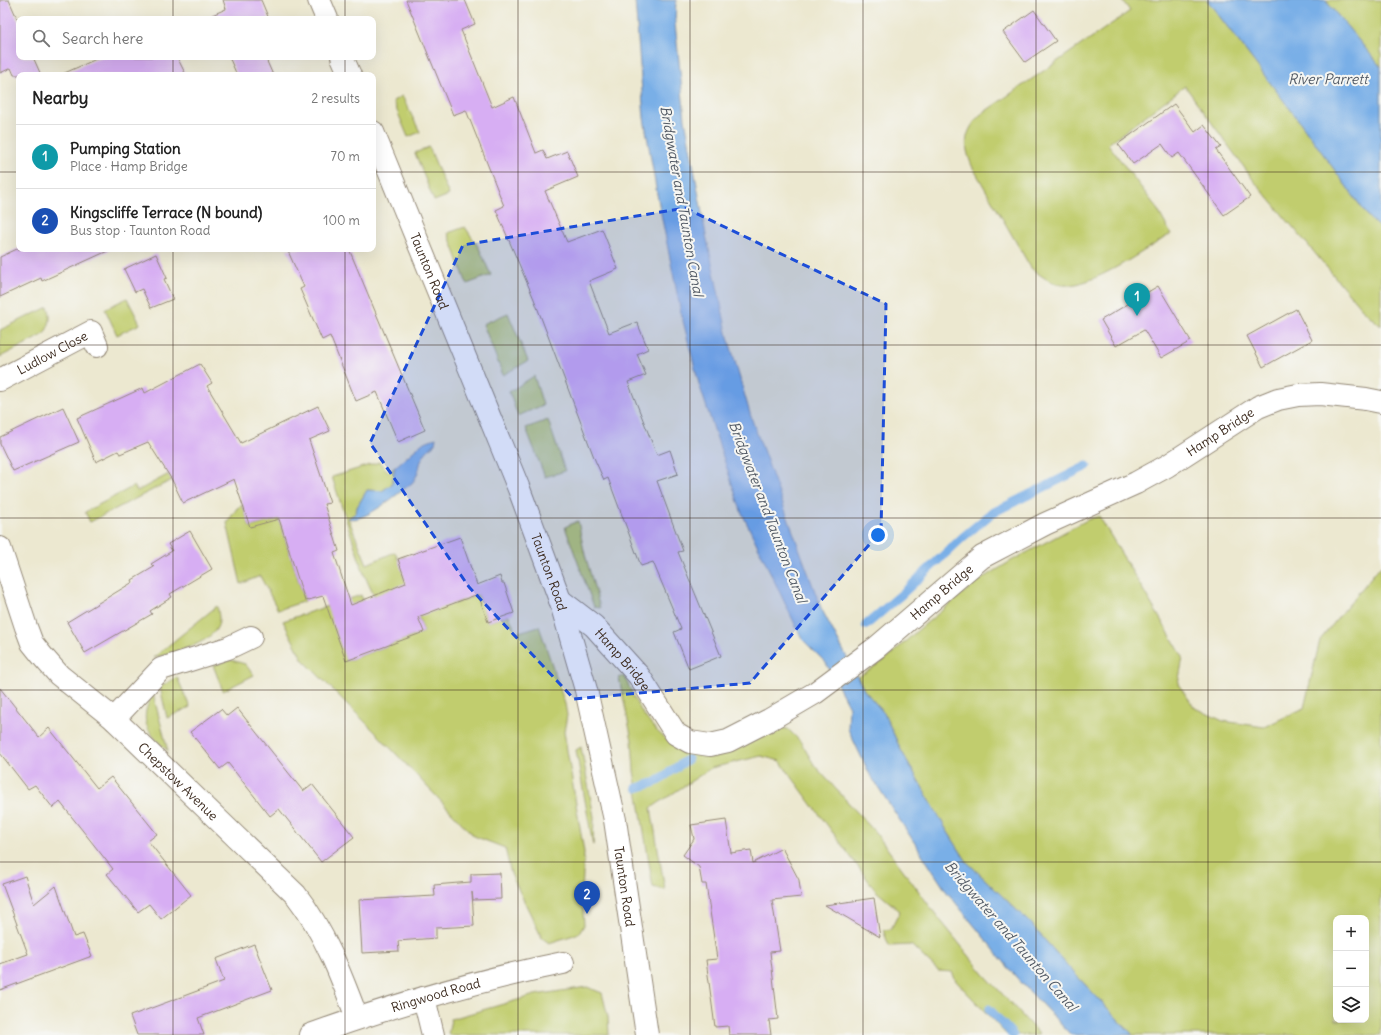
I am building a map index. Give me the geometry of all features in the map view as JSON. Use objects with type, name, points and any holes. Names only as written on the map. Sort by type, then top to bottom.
[{"type":"street","points":[[319,0],[326,16]]},
{"type":"street","points":[[343,60],[349,72]]},
{"type":"street","name":"Taunton Road","points":[[376,139],[519,489],[560,600],[586,690],[615,820],[647,1035]]},
{"type":"street","name":"Ludlow Close","points":[[0,380],[91,332],[97,346]]},
{"type":"street","name":"Hamp Bridge","points":[[560,600],[594,626],[639,676],[676,734],[690,742],[710,745],[728,741],[808,697],[877,647],[982,557],[1045,524],[1136,483],[1167,466],[1258,407],[1278,399],[1313,394],[1366,399],[1381,402]]},
{"type":"street","name":"Chepstow Avenue","points":[[0,548],[32,643],[59,675],[114,719],[296,895],[309,911],[324,940],[342,978],[357,1018]]},
{"type":"street","points":[[114,719],[161,669],[228,648],[251,637]]},
{"type":"street","name":"Ringwood Road","points":[[310,1035],[357,1018],[424,998],[563,964]]},
{"type":"street","points":[[424,998],[432,1035]]},
{"type":"highlighted area","points":[[685,208],[886,304],[881,531],[750,683],[574,699],[469,587],[370,443],[463,245]]},
{"type":"green space","points":[[1122,0],[1207,0],[1300,122],[1370,219],[1381,229],[1381,326],[1362,309],[1254,181],[1185,86],[1108,144],[1156,207],[1171,234],[1133,258],[1103,274],[1075,284],[1063,285],[1054,283],[1031,268],[972,166],[966,145],[968,133],[980,115],[1130,11]]},
{"type":"green space","points":[[1325,0],[1381,0],[1381,67]]},
{"type":"green space","points":[[402,96],[420,132],[408,137],[393,101]]},
{"type":"green space","points":[[429,147],[449,195],[434,201],[415,153]]},
{"type":"green space","points":[[465,227],[479,248],[491,275],[467,284],[448,233]]},
{"type":"green space","points":[[127,298],[140,324],[117,335],[105,309]]},
{"type":"green space","points":[[48,307],[50,321],[43,335],[0,357],[0,330]]},
{"type":"green space","points":[[508,313],[528,361],[503,375],[483,324]]},
{"type":"green space","points":[[534,376],[543,405],[518,416],[509,392]]},
{"type":"green space","points":[[548,420],[565,471],[545,477],[526,428]]},
{"type":"green space","points":[[379,462],[389,472],[395,467],[392,484],[382,491],[367,490],[357,507],[356,513],[348,518],[367,564],[395,552],[398,559],[406,556],[422,600],[447,590],[453,604],[478,595],[488,622],[509,615],[516,633],[539,626],[565,704],[567,715],[564,732],[584,852],[582,895],[584,925],[580,932],[574,935],[549,943],[542,938],[511,874],[505,848],[474,836],[380,737],[303,660],[283,621],[361,595],[364,604],[346,661],[424,632],[409,591],[374,596],[364,574],[332,477]]},
{"type":"green space","points":[[169,474],[172,480],[90,522],[85,512],[134,486],[137,491]]},
{"type":"green space","points":[[243,505],[250,527],[279,519],[305,601],[278,610],[260,576],[241,584],[227,523],[237,508]]},
{"type":"green space","points":[[1099,516],[1183,657],[1178,684],[1195,708],[1223,721],[1264,727],[1304,708],[1320,640],[1381,565],[1381,1035],[1133,1035],[1074,973],[1029,922],[967,862],[946,829],[901,750],[884,713],[864,690],[858,677],[885,660],[918,630],[977,582],[1011,561],[1087,520]]},
{"type":"green space","points":[[578,521],[584,551],[600,608],[594,607],[565,527]]},
{"type":"green space","points":[[217,606],[219,619],[217,627],[212,635],[193,646],[153,658]]},
{"type":"green space","points":[[231,660],[245,664],[254,675],[223,691],[213,665]]},
{"type":"green space","points":[[624,676],[637,704],[651,724],[668,741],[690,753],[702,756],[719,756],[779,728],[788,729],[800,741],[815,766],[875,832],[937,916],[983,973],[1040,1035],[1007,1035],[956,981],[952,972],[938,971],[911,945],[889,946],[883,930],[891,929],[900,911],[876,891],[780,761],[761,756],[711,768],[651,808],[665,890],[653,887],[634,771],[632,740],[619,678]]},
{"type":"green space","points":[[177,677],[190,707],[167,718],[160,687]]},
{"type":"green space","points":[[153,694],[168,751],[150,732],[145,719],[148,703]]},
{"type":"green space","points":[[581,747],[594,817],[593,845],[576,750]]},
{"type":"green space","points":[[587,987],[602,993],[608,1017],[609,1035],[448,1035],[451,1019],[535,995]]},
{"type":"water","name":"Bridgwater and Taunton Canal","points":[[635,0],[676,0],[675,23],[685,119],[706,235],[728,337],[751,417],[821,608],[864,690],[884,713],[901,750],[946,829],[967,862],[1029,922],[1074,973],[1133,1035],[1071,1035],[1017,978],[946,891],[869,773],[848,729],[849,707],[826,663],[802,639],[741,511],[699,384],[681,313],[657,194],[644,118]]},
{"type":"water","name":"River Parrett","points":[[1207,0],[1325,0],[1381,67],[1381,229],[1370,219],[1300,122]]},
{"type":"water","points":[[436,438],[435,444],[424,455],[416,478],[412,483],[372,512],[355,519],[348,518],[356,513],[357,507],[367,490],[382,491],[392,484],[395,467],[424,442]]},
{"type":"building","points":[[0,0],[9,0],[16,16],[16,60],[34,60],[40,72],[16,72],[16,75],[14,75],[11,68],[0,73]]},
{"type":"building","points":[[223,0],[261,0],[268,16],[212,16],[226,9]]},
{"type":"building","points":[[406,0],[465,0],[475,24],[461,30],[492,107],[514,97],[536,153],[543,150],[547,159],[567,151],[578,177],[545,191],[567,242],[602,229],[618,269],[589,281],[609,333],[637,322],[648,349],[637,354],[646,375],[628,382],[657,455],[670,450],[678,474],[657,481],[683,551],[678,552],[721,656],[689,669],[674,632],[681,629],[653,562],[641,566],[608,478],[604,480],[595,460],[534,299],[496,210],[504,206],[466,110],[453,115]]},
{"type":"building","points":[[1034,10],[1056,41],[1025,62],[1003,32]]},
{"type":"building","points":[[94,60],[178,60],[184,72],[67,72]]},
{"type":"building","points":[[230,60],[266,60],[272,72],[236,72]]},
{"type":"building","points":[[1174,104],[1195,132],[1204,125],[1221,147],[1216,150],[1250,197],[1224,215],[1179,153],[1172,158],[1162,144],[1133,164],[1118,144]]},
{"type":"building","points":[[16,249],[16,252],[105,252],[42,281],[41,278],[0,297],[0,257]]},
{"type":"building","points":[[288,252],[350,252],[425,430],[398,442],[377,392],[356,401],[330,336],[322,340],[300,289],[304,287]]},
{"type":"building","points":[[156,254],[167,278],[164,279],[173,299],[151,308],[142,289],[135,292],[124,269]]},
{"type":"building","points":[[1158,286],[1191,341],[1161,358],[1144,330],[1116,346],[1101,320]]},
{"type":"building","points":[[1296,309],[1312,340],[1263,367],[1247,336]]},
{"type":"building","points":[[200,364],[212,383],[207,386],[241,443],[318,406],[330,431],[309,440],[330,503],[324,504],[339,551],[334,553],[351,605],[406,583],[398,559],[460,537],[477,585],[500,576],[502,583],[504,583],[514,613],[488,622],[478,594],[418,617],[424,632],[346,661],[323,596],[305,601],[279,519],[250,527],[234,479],[183,503],[172,480],[148,442],[120,454],[118,451],[96,462],[77,418],[143,388],[145,393]]},
{"type":"building","points":[[63,407],[79,442],[13,471],[0,444],[0,437]]},
{"type":"building","points":[[190,531],[212,569],[170,594],[172,597],[150,611],[152,614],[85,653],[67,622],[133,582],[132,580],[154,567],[151,564],[172,551],[168,544]]},
{"type":"building","points":[[0,688],[39,737],[49,728],[97,788],[111,777],[157,834],[148,841],[191,895],[161,919],[149,904],[138,912],[107,874],[113,869],[60,802],[53,808],[35,785],[28,789],[0,753]]},
{"type":"building","points":[[237,708],[303,791],[312,784],[354,837],[321,862],[279,809],[270,816],[228,763],[220,769],[190,732],[221,709],[227,716]]},
{"type":"building","points":[[726,820],[731,853],[751,850],[753,863],[782,848],[799,880],[801,897],[772,900],[780,951],[770,952],[778,1019],[769,1020],[771,1035],[729,1035],[728,1026],[715,1027],[706,960],[717,959],[706,884],[702,884],[699,867],[683,855],[694,839],[691,825]]},
{"type":"building","points":[[500,873],[501,899],[473,900],[472,892],[474,926],[436,928],[436,938],[398,941],[399,951],[362,953],[359,900],[435,896],[434,885],[471,882],[471,874]]},
{"type":"building","points":[[25,876],[34,904],[56,886],[74,937],[83,934],[92,956],[0,990],[0,964],[28,954],[2,884]]},
{"type":"building","points":[[874,898],[880,937],[825,905]]},
{"type":"building","points":[[254,944],[272,990],[198,1018],[204,1035],[137,1035],[130,1016],[224,981],[216,959]]},
{"type":"waterway","points":[[866,625],[902,594],[963,537],[992,513],[1087,466]]},
{"type":"waterway","points":[[637,788],[656,782],[688,759]]},
{"type":"waterway","points":[[989,1009],[1013,1035]]},
{"type":"place","name":"Pumping Station","points":[[1137,316]]},
{"type":"place","name":"Kingscliffe Terrace (N bound)","points":[[587,914]]}]
